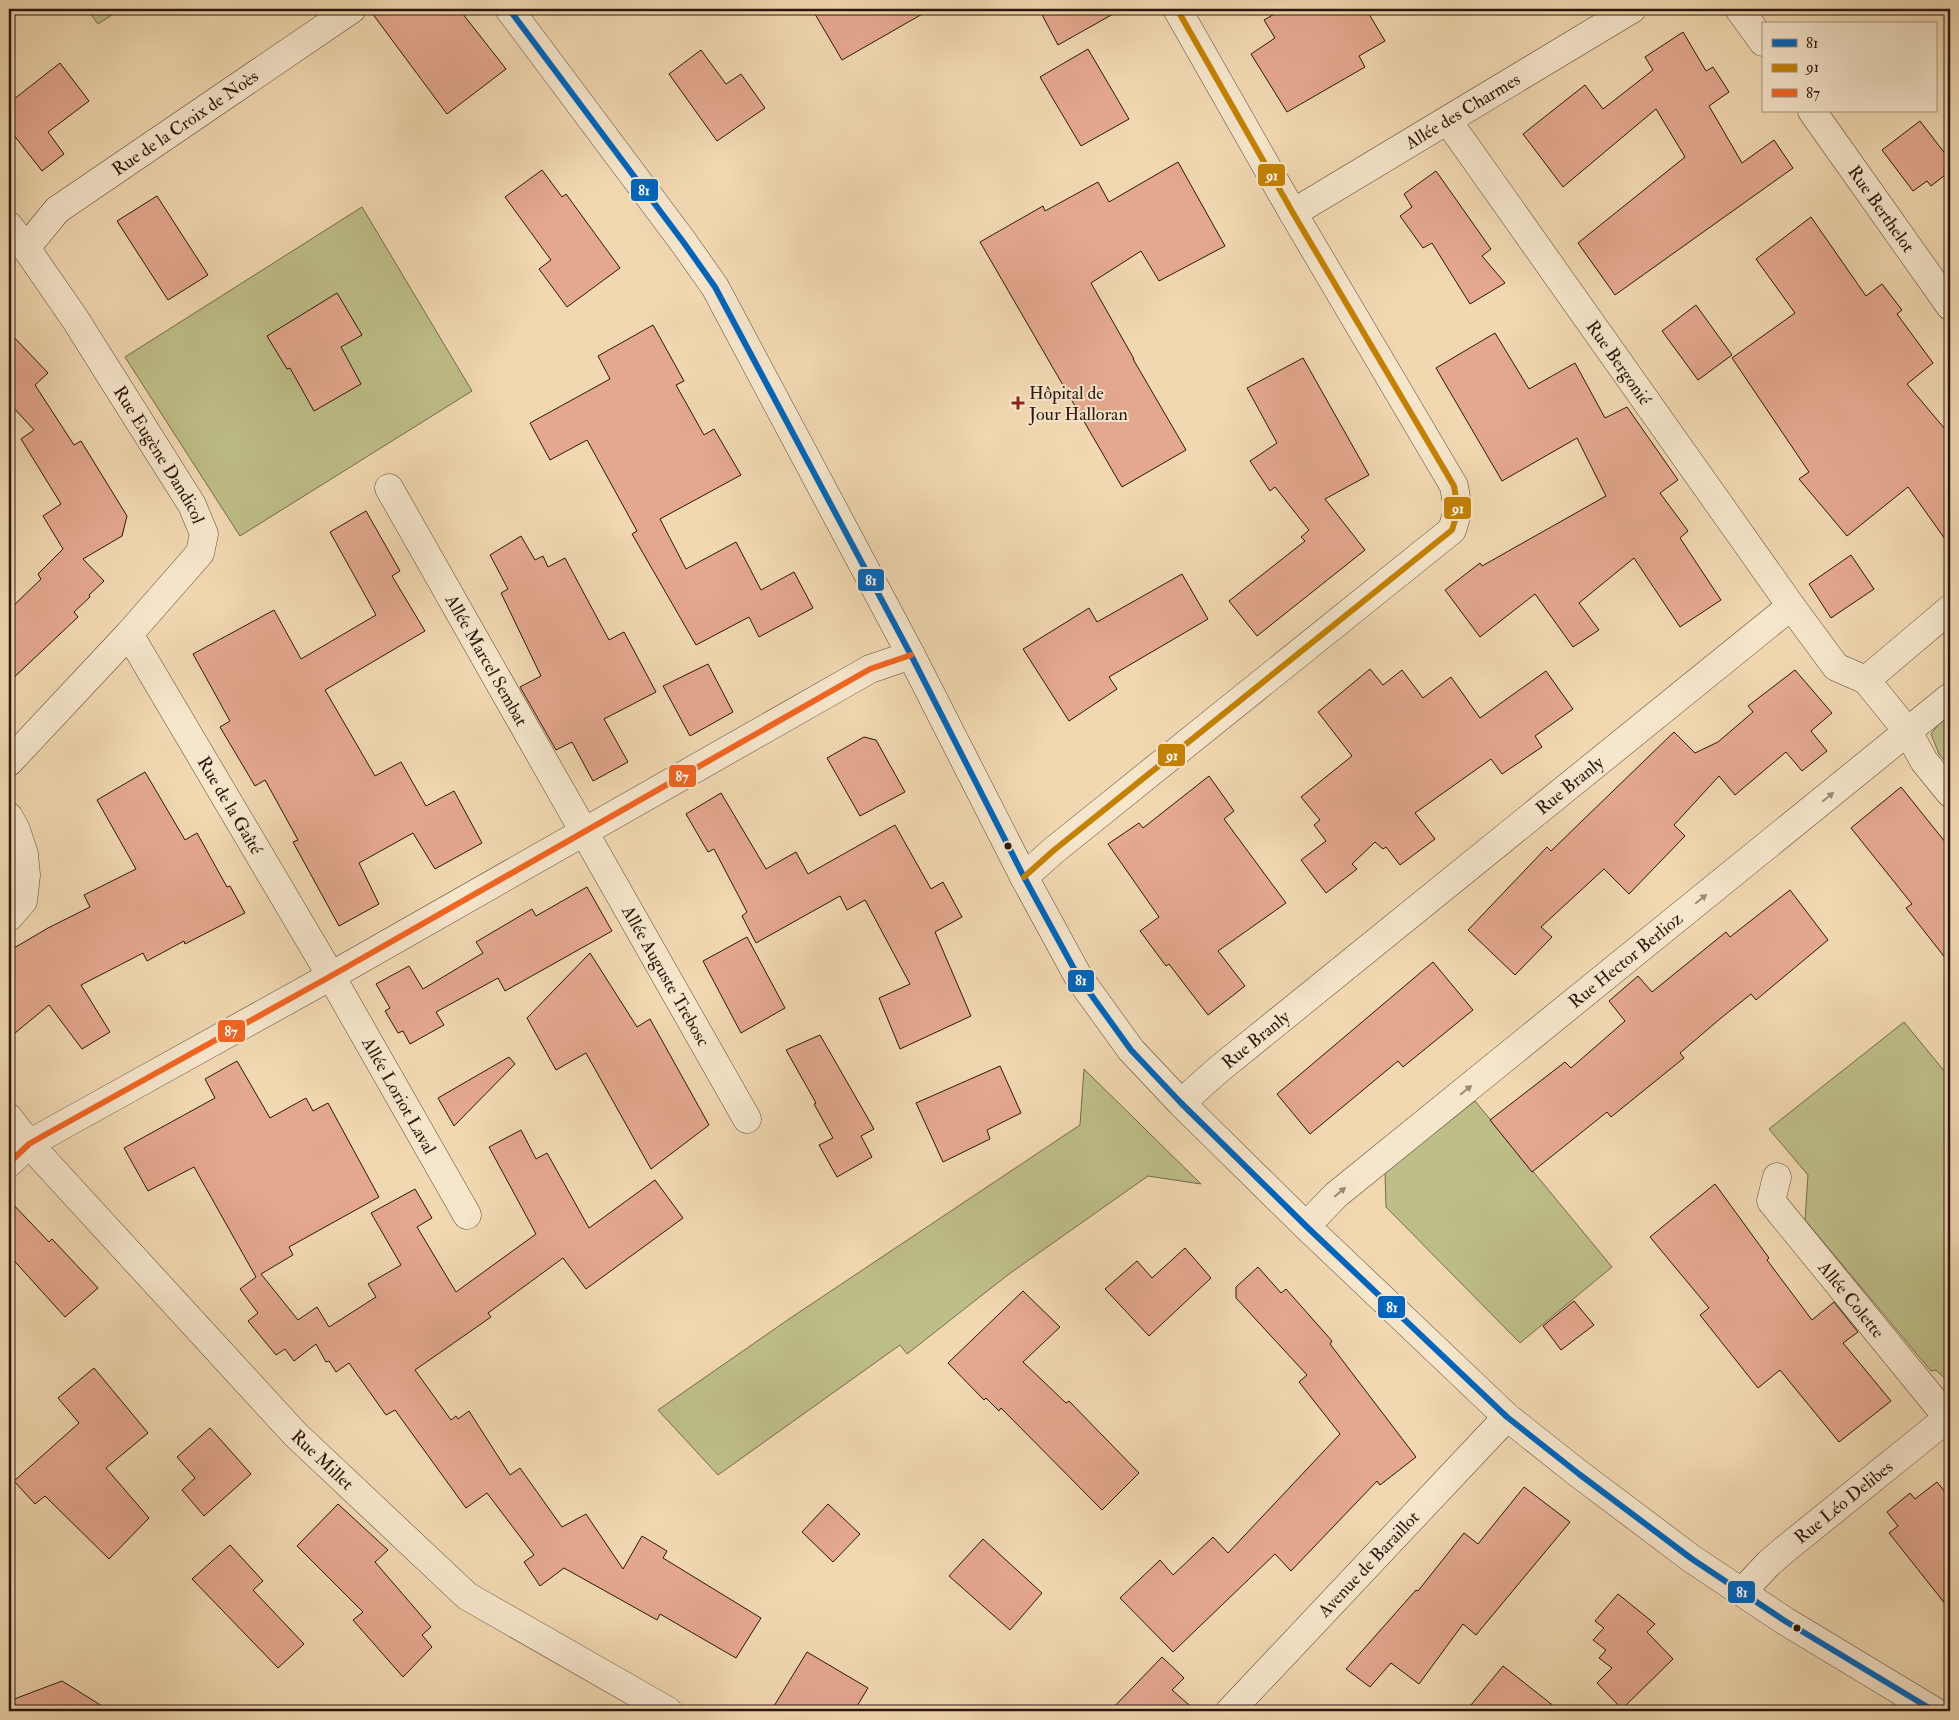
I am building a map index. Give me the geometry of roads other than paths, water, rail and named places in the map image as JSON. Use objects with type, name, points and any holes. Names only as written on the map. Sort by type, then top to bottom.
[{"type":"street","name":"Rue de la Croix de Noès","points":[[26,248],[57,210],[352,9]]},
{"type":"street","points":[[509,9],[715,287],[911,655],[1024,878],[1079,978],[1131,1050],[1181,1103],[1306,1226],[1508,1417],[1579,1474],[1692,1559],[1934,1711]]},
{"type":"street","points":[[1024,878],[1061,845],[1452,530],[1458,510],[1454,486],[1293,214],[1177,9]]},
{"type":"street","name":"Allée des Charmes","points":[[1293,214],[1632,9]]},
{"type":"street","points":[[1739,9],[1762,41]]},
{"type":"street","name":"Rue Berthelot","points":[[1813,112],[1950,306]]},
{"type":"street","name":"Rue Bergonié","points":[[1448,121],[1791,606]]},
{"type":"street","name":"Rue Eugène Dandicol","points":[[9,226],[75,319],[192,505],[204,534],[200,553],[129,634],[9,762]]},
{"type":"street","name":"Allée Marcel Sembat","points":[[389,488],[584,832]]},
{"type":"street","points":[[1791,606],[1836,667],[1866,680],[1908,732],[1924,761],[1950,793]]},
{"type":"street","name":"Rue Branly","points":[[1181,1103],[1218,1070],[1791,606]]},
{"type":"street","points":[[1866,680],[1950,609]]},
{"type":"street","name":"Rue de la Gaîté","points":[[129,634],[331,976]]},
{"type":"street","points":[[9,1163],[29,1144],[331,976],[870,670],[911,655]]},
{"type":"street","name":"Rue Hector Berlioz","points":[[1306,1226],[1336,1195],[1950,697]]},
{"type":"street","points":[[9,817],[16,830],[24,854],[26,875],[23,901],[9,916]]},
{"type":"street","name":"Allée Auguste Trebosc","points":[[584,832],[748,1119]]},
{"type":"street","name":"Allée Loriot Laval","points":[[331,976],[467,1215]]},
{"type":"street","points":[[9,1118],[29,1144]]},
{"type":"street","name":"Rue Millet","points":[[29,1144],[295,1434],[467,1596],[668,1711]]},
{"type":"street","name":"Allée Colette","points":[[1777,1178],[1771,1201],[1949,1417]]},
{"type":"street","name":"Avenue de Baraillot","points":[[1230,1711],[1508,1417]]},
{"type":"street","name":"Rue Léo Delibes","points":[[1742,1592],[1782,1551],[1949,1417]]},
{"type":"place","name":"Hôpital de Jour Halloran","points":[[1018,403]]}]
